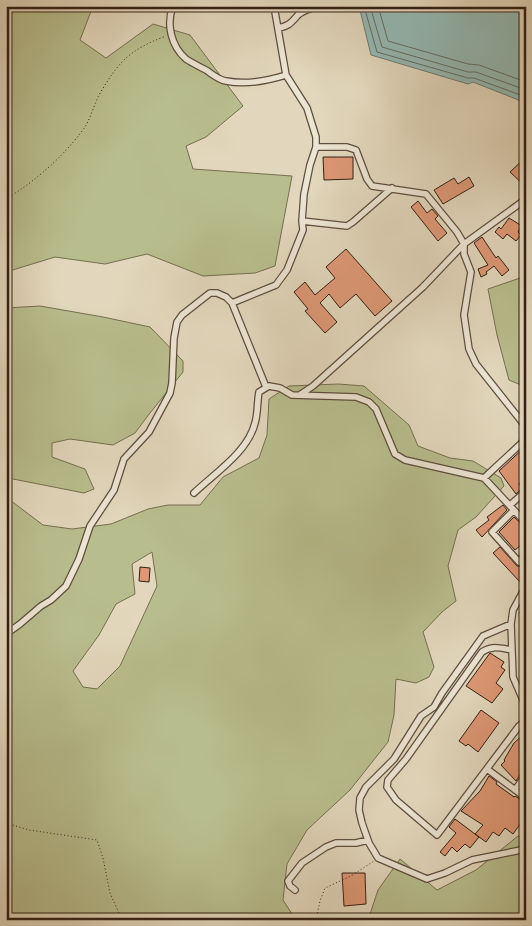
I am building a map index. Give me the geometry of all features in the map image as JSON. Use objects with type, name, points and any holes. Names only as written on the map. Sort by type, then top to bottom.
[{"type":"street","points":[[173,6],[170,14],[170,35],[176,46],[186,58],[223,81],[242,83],[271,80],[286,75]]},
{"type":"street","points":[[232,303],[276,285],[287,270],[303,230],[304,194],[316,147],[316,136],[307,108],[286,75],[274,6]]},
{"type":"street","points":[[278,28],[287,27],[298,15],[307,9],[321,6]]},
{"type":"street","points":[[316,147],[347,147],[356,150],[368,183],[372,186],[426,194],[457,232],[464,244],[464,254],[471,272],[464,315],[469,348],[476,364],[526,427]]},
{"type":"street","points":[[302,220],[347,226],[392,188]]},
{"type":"street","points":[[301,394],[313,386],[390,318],[464,244],[526,199]]},
{"type":"street","points":[[6,634],[51,600],[66,586],[79,559],[90,526],[114,490],[124,459],[149,432],[170,394],[174,338],[177,322],[182,314],[210,294],[226,297],[232,303],[266,387]]},
{"type":"street","points":[[194,493],[242,450],[250,438],[255,423],[259,392],[266,387],[280,388],[292,395],[356,397],[369,402],[376,409],[394,454],[405,460],[484,478],[526,523]]},
{"type":"street","points":[[484,478],[526,439]]},
{"type":"street","points":[[526,491],[492,532],[519,562],[526,554]]},
{"type":"street","points":[[526,586],[513,610],[512,624],[513,677],[526,707]]},
{"type":"street","points":[[512,624],[483,636],[434,707],[421,716],[394,759],[366,787],[360,798],[359,810],[368,840],[378,858],[427,879],[446,873],[472,860],[526,849]]},
{"type":"street","points":[[512,650],[497,647],[488,648],[482,652],[406,759],[388,780],[387,787],[396,800],[437,835],[519,726],[526,720]]},
{"type":"street","points":[[487,769],[526,798]]},
{"type":"street","points":[[515,790],[526,775]]},
{"type":"street","points":[[295,890],[288,881],[302,863],[310,857],[336,843],[356,843],[368,840]]},
{"type":"path","points":[[6,199],[44,172],[61,156],[85,125],[100,95],[127,56],[141,46],[170,35]]},
{"type":"path","points":[[6,823],[29,830],[97,840],[110,892],[122,920]]},
{"type":"path","points":[[316,920],[325,888],[351,876],[378,858]]},
{"type":"green space","points":[[6,6],[93,6],[80,40],[106,58],[153,24],[190,35],[243,106],[206,137],[186,146],[193,169],[292,176],[275,266],[255,273],[203,276],[147,254],[105,264],[55,257],[6,272]]},
{"type":"green space","points":[[526,276],[526,387],[509,380],[497,335],[488,289]]},
{"type":"green space","points":[[40,306],[150,327],[183,361],[183,372],[135,433],[113,445],[70,439],[52,443],[52,457],[85,469],[94,489],[84,493],[8,478],[6,488],[6,308]]},
{"type":"green space","points":[[338,384],[364,386],[409,425],[418,446],[450,458],[473,461],[501,478],[504,486],[476,517],[458,530],[448,566],[456,601],[442,612],[423,632],[434,667],[429,677],[416,683],[396,679],[394,715],[388,742],[350,790],[307,830],[287,864],[283,900],[294,917],[312,920],[6,920],[6,497],[43,525],[72,529],[111,524],[148,509],[168,505],[200,505],[223,477],[259,458],[267,435],[269,399],[289,386]],"holes":[[[152,552],[157,586],[120,666],[97,689],[83,687],[73,671],[99,635],[116,604],[135,594],[132,564]]]},
{"type":"green space","points":[[518,836],[526,838],[526,920],[368,920],[378,890],[400,859],[437,890],[476,870]]},
{"type":"water","points":[[359,6],[526,6],[526,103],[473,82],[468,84],[371,55]]},
{"type":"building","points":[[323,157],[353,157],[353,179],[324,180]]},
{"type":"building","points":[[526,157],[526,187],[510,172]]},
{"type":"building","points":[[469,177],[474,186],[443,204],[434,190],[454,178],[458,184]]},
{"type":"building","points":[[418,201],[427,213],[432,209],[438,216],[435,219],[447,233],[438,241],[411,207]]},
{"type":"building","points":[[509,218],[522,226],[518,232],[521,235],[516,241],[507,234],[503,239],[495,232],[499,227],[501,229]]},
{"type":"building","points":[[482,237],[496,258],[498,256],[509,270],[502,276],[494,266],[486,272],[487,274],[481,277],[478,269],[488,265],[474,243]]},
{"type":"building","points":[[346,249],[392,301],[375,316],[356,294],[340,308],[329,294],[320,303],[337,322],[325,333],[305,311],[308,309],[294,292],[305,282],[315,295],[335,278],[326,267]]},
{"type":"building","points":[[526,446],[526,462],[522,465],[526,469],[526,478],[519,484],[522,488],[516,494],[499,471]]},
{"type":"building","points":[[503,505],[507,510],[482,537],[476,530],[489,520],[487,517]]},
{"type":"building","points":[[514,517],[526,528],[526,541],[515,550],[499,532]]},
{"type":"building","points":[[500,547],[517,566],[521,567],[526,563],[526,577],[520,582],[493,553]]},
{"type":"building","points":[[140,567],[150,568],[149,582],[139,581]]},
{"type":"building","points":[[490,653],[504,662],[501,667],[505,670],[496,683],[503,689],[492,703],[466,686]]},
{"type":"building","points":[[481,710],[499,723],[478,752],[468,744],[466,746],[459,741]]},
{"type":"building","points":[[526,732],[526,770],[522,772],[516,781],[501,765],[514,743]]},
{"type":"building","points":[[489,776],[497,782],[496,784],[526,803],[526,816],[513,834],[505,828],[499,836],[493,832],[486,842],[475,834],[483,825],[461,811],[480,791]]},
{"type":"building","points":[[455,819],[479,837],[470,848],[465,844],[457,852],[452,847],[445,856],[440,852],[456,833],[449,827]]},
{"type":"building","points":[[342,873],[365,873],[366,904],[344,906]]}]
